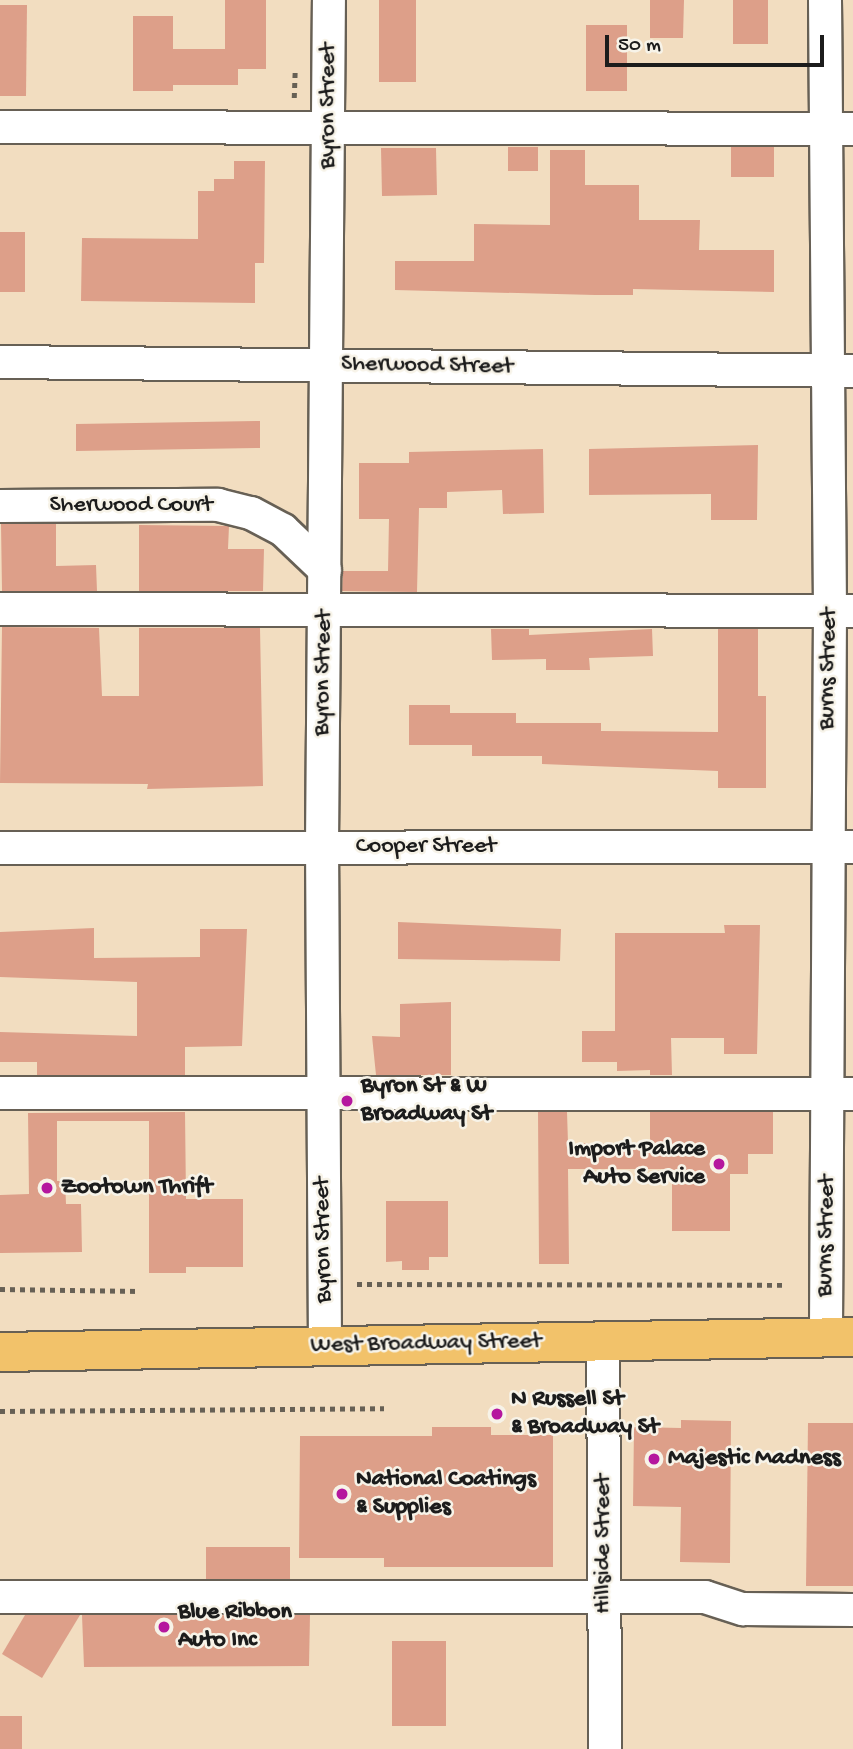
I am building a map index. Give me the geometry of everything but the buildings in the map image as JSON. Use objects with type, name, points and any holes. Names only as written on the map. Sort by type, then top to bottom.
[{"type":"main road","name":"West Broadway Street","points":[[0,1352],[603,1339],[839,1337]]},
{"type":"street","name":"Byron Street","points":[[325,1346],[322,846],[329,365],[329,0]]},
{"type":"street","name":"Burns Street","points":[[825,0],[839,129],[839,1337]]},
{"type":"street","points":[[0,127],[839,129]]},
{"type":"street","name":"Sherwood Street","points":[[0,362],[841,371]]},
{"type":"street","name":"Sherwood Court","points":[[0,506],[218,505],[251,513],[283,530],[325,570]]},
{"type":"street","points":[[0,609],[841,611]]},
{"type":"street","name":"Cooper Street","points":[[0,848],[839,847]]},
{"type":"street","points":[[0,1093],[840,1094]]},
{"type":"street","name":"Hillside Street","points":[[603,1339],[605,1749]]},
{"type":"street","points":[[0,1597],[705,1597],[743,1609],[853,1610]]},
{"type":"path","points":[[284,129],[293,104],[296,55]]},
{"type":"path","points":[[357,1284],[783,1285]]},
{"type":"path","points":[[0,1289],[140,1291]]},
{"type":"path","points":[[0,1411],[384,1408]]},
{"type":"place","name":"Byron St & W Broadway St","points":[[347,1101]]},
{"type":"place","name":"Import Palace Auto Service","points":[[719,1164]]},
{"type":"place","name":"Zootown Thrift","points":[[47,1188]]},
{"type":"place","name":"N Russell St & Broadway St","points":[[497,1414]]},
{"type":"place","name":"Majestic Madness","points":[[654,1459]]},
{"type":"place","name":"National Coatings & Supplies","points":[[342,1494]]},
{"type":"place","name":"Blue Ribbon Auto Inc","points":[[164,1627]]}]
